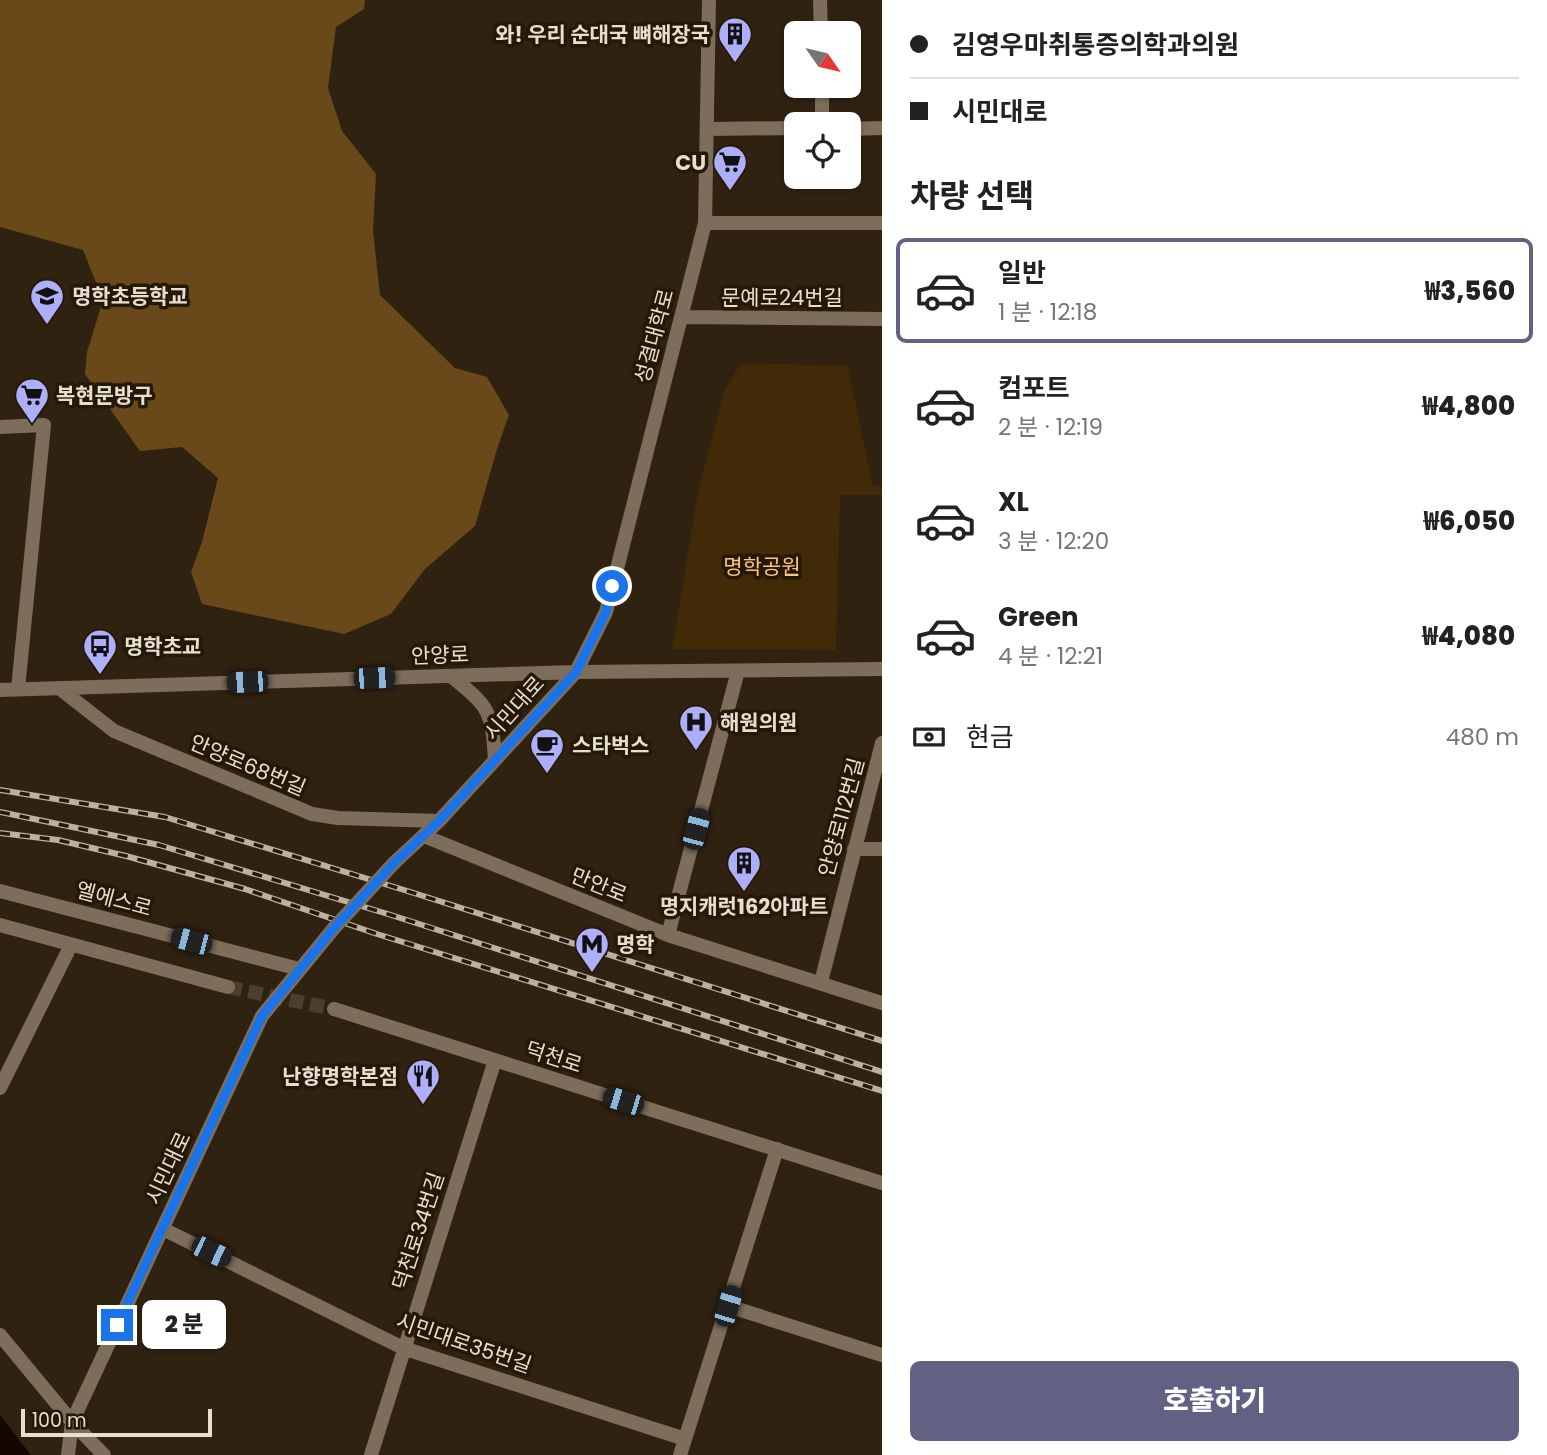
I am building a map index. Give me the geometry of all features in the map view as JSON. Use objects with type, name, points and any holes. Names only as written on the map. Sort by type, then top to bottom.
[{"type":"street","name":"성결대학로","points":[[576,672],[606,612],[705,223],[709,0]]},
{"type":"street","points":[[820,0],[821,21]]},
{"type":"street","points":[[708,129],[784,128]]},
{"type":"street","points":[[861,129],[882,128]]},
{"type":"street","points":[[705,223],[882,223]]},
{"type":"street","name":"문예로24번길","points":[[682,317],[882,319]]},
{"type":"street","points":[[0,427],[44,425],[18,689]]},
{"type":"street","points":[[668,935],[738,670]]},
{"type":"street","name":"안양로","points":[[0,690],[576,672],[882,670]]},
{"type":"street","name":"시민대로","points":[[69,1448],[72,1422],[262,1016],[334,928],[394,863],[439,821],[576,672]]},
{"type":"street","points":[[450,676],[482,702],[488,712],[493,729],[495,760]]},
{"type":"street","name":"안양로68번길","points":[[59,688],[114,731],[312,814],[338,818],[439,821]]},
{"type":"street","name":"안양로112번길","points":[[821,982],[882,743]]},
{"type":"street","name":"만안로","points":[[424,836],[668,935],[882,1003]]},
{"type":"street","points":[[854,849],[882,849]]},
{"type":"street","name":"엘에스로","points":[[0,891],[299,969]]},
{"type":"street","points":[[0,926],[228,988]]},
{"type":"street","points":[[0,1088],[71,945]]},
{"type":"street","name":"덕천로","points":[[334,1009],[882,1182]]},
{"type":"street","name":"덕천로34번길","points":[[371,1455],[495,1060]]},
{"type":"street","points":[[680,1455],[777,1149]]},
{"type":"street","name":"시민대로35번길","points":[[163,1229],[403,1348],[685,1439]]},
{"type":"street","points":[[728,1306],[882,1355]]},
{"type":"street","points":[[0,1335],[72,1422],[104,1455]]},
{"type":"green space","name":"명학공원","points":[[740,365],[848,366],[873,486],[882,486],[882,495],[840,495],[836,650],[672,649],[698,492],[724,391]]},
{"type":"shaded area","points":[[0,0],[365,0],[364,9],[336,27],[328,88],[342,131],[376,174],[373,231],[380,295],[455,368],[487,377],[509,415],[475,526],[425,569],[391,614],[344,634],[202,604],[191,572],[202,542],[218,478],[182,447],[140,451],[85,374],[87,352],[103,300],[83,250],[0,227]]},
{"type":"shaded area","points":[[0,1415],[31,1455],[0,1455]]},
{"type":"tunnel","points":[[228,987],[334,1009]]},
{"type":"railway","points":[[0,790],[165,817],[882,1041]]},
{"type":"railway","points":[[0,812],[159,845],[391,915],[882,1072]]},
{"type":"railway","points":[[0,833],[58,840],[245,889],[377,934],[882,1091]]},
{"type":"place","name":"와! 우리 순대국 뼈해장국","points":[[735,64]]},
{"type":"place","name":"CU","points":[[730,192]]},
{"type":"place","name":"명학초등학교","points":[[47,326]]},
{"type":"place","name":"복현문방구","points":[[32,425]]},
{"type":"place","name":"명학초교","points":[[100,676]]},
{"type":"place","name":"해원의원","points":[[696,752]]},
{"type":"place","name":"스타벅스","points":[[547,775]]},
{"type":"place","name":"명지캐럿162아파트","points":[[744,893]]},
{"type":"place","name":"명학","points":[[592,974]]},
{"type":"place","name":"난향명학본점","points":[[423,1106]]},
{"type":"route","points":[[117,1325],[262,1016],[334,928],[394,863],[439,821],[576,672],[606,612],[612,586]]}]
